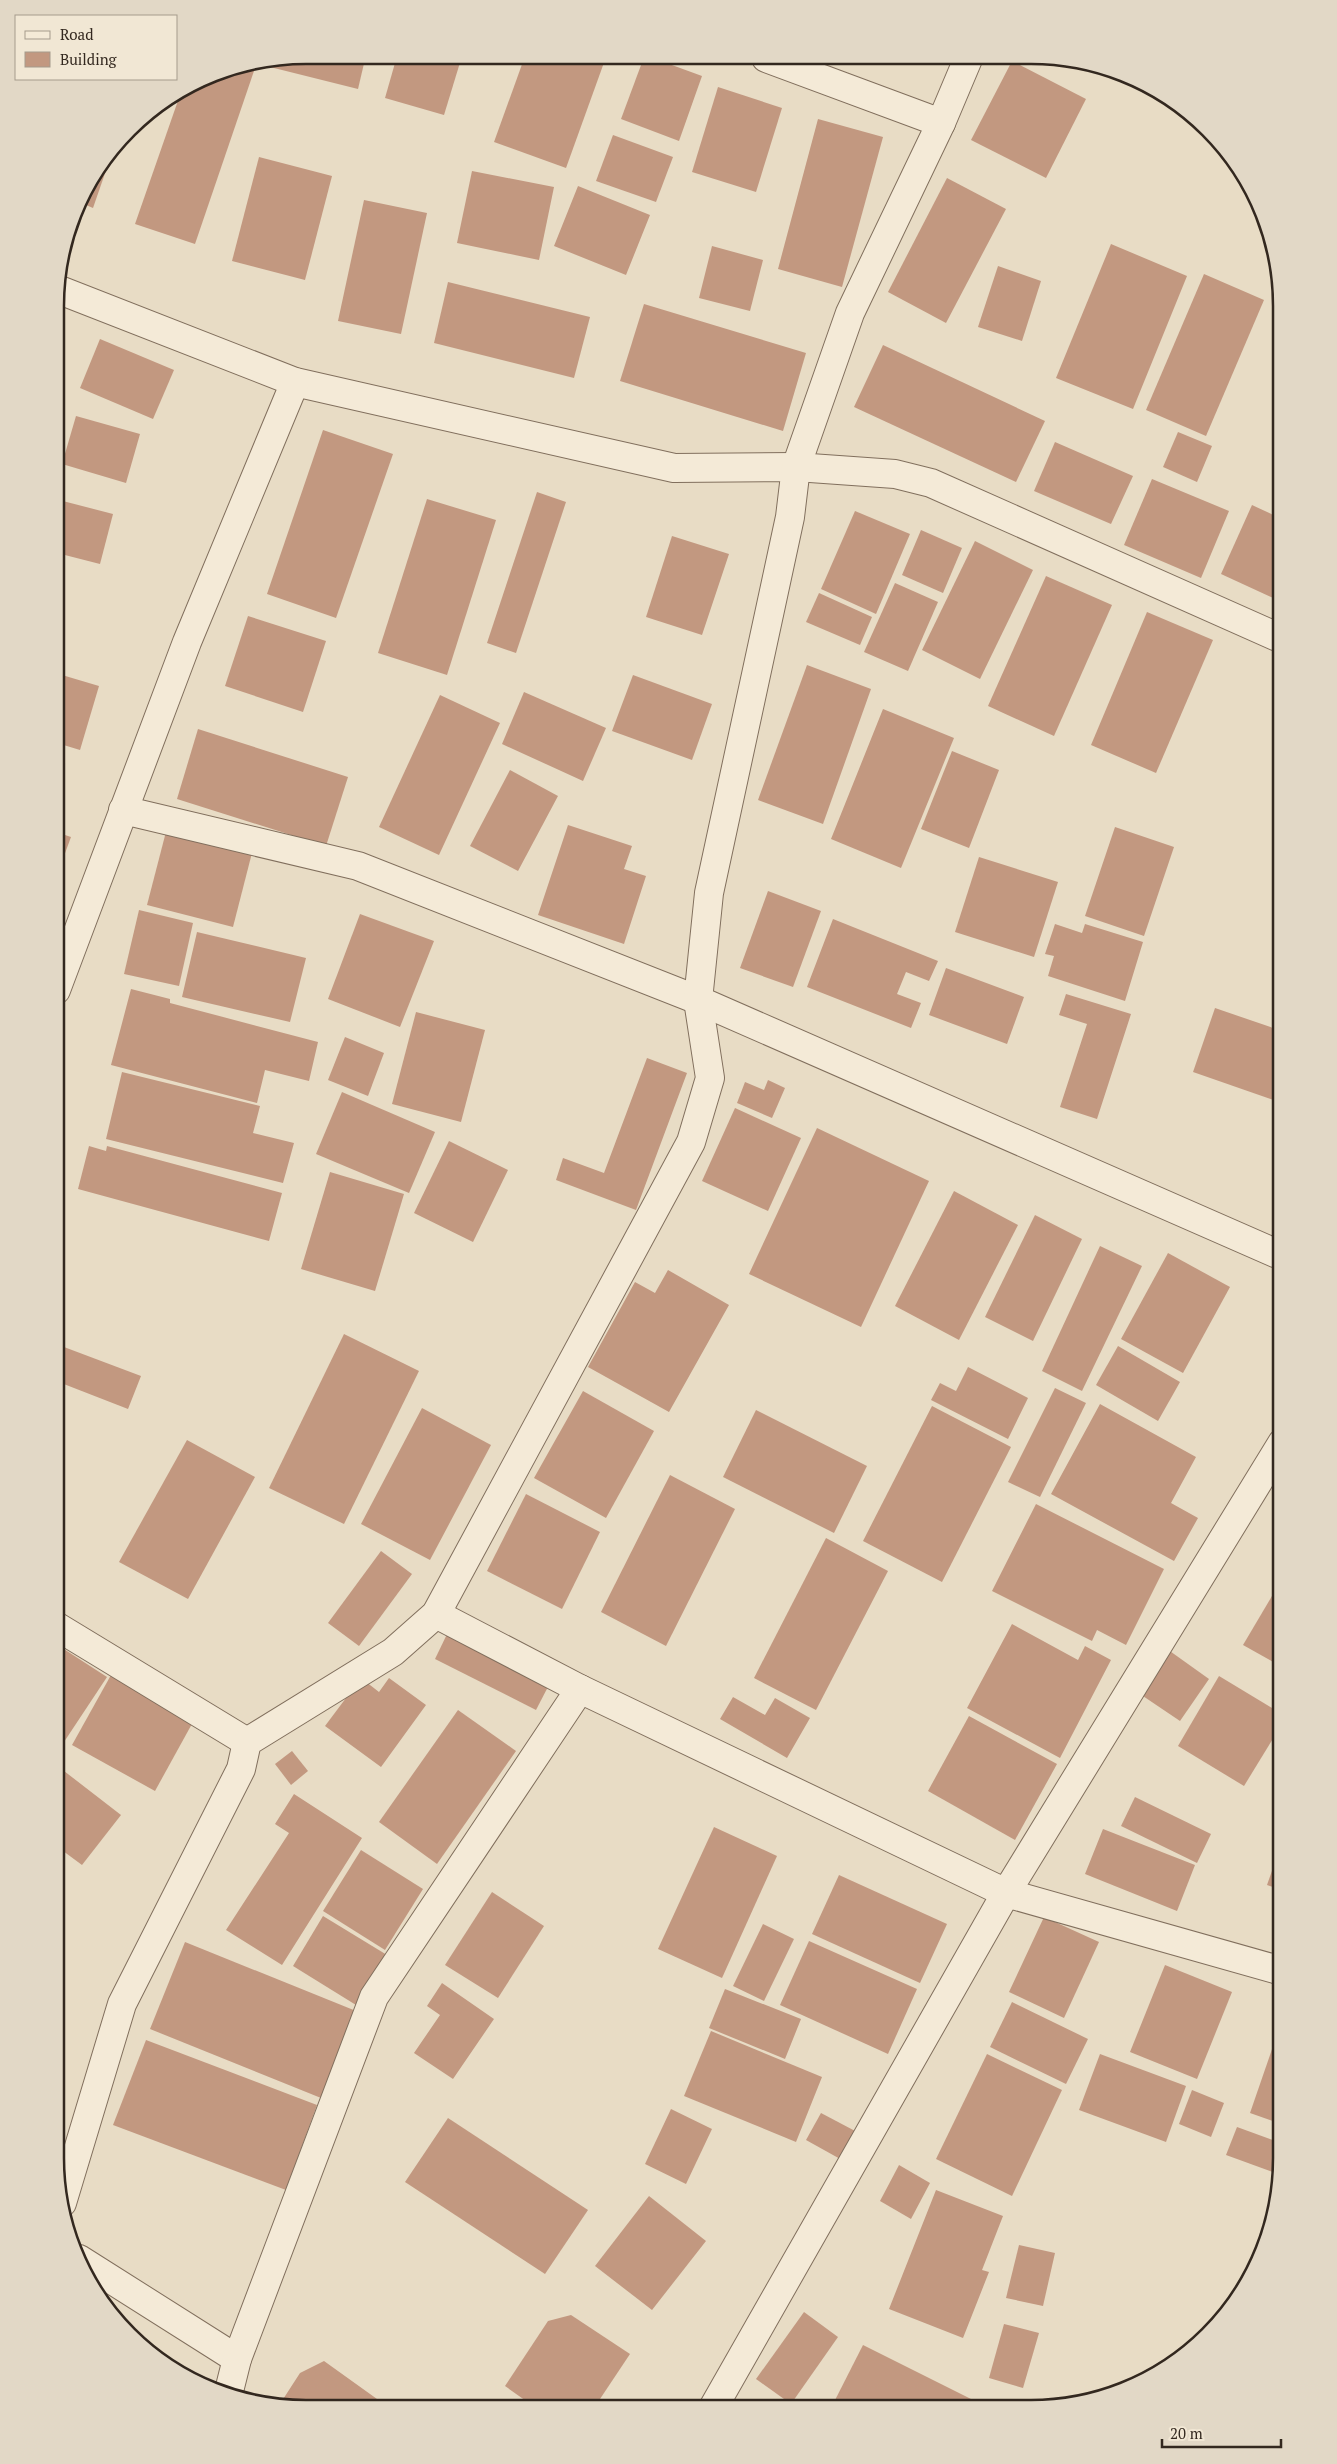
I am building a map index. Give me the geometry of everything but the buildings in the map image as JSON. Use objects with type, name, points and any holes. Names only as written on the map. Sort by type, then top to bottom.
[{"type":"street","points":[[782,64],[941,123]]},
{"type":"street","points":[[66,2190],[122,2004],[241,1770],[247,1742],[393,1652],[436,1614],[691,1142],[710,1078],[698,1000],[709,893],[788,527],[796,467],[850,313],[941,123],[966,64]]},
{"type":"street","points":[[64,292],[295,382],[674,468],[796,467],[895,474],[931,483],[1273,635]]},
{"type":"street","points":[[64,969],[188,642],[295,382]]},
{"type":"street","points":[[123,810],[358,866],[698,1000],[1273,1252]]},
{"type":"street","points":[[718,2400],[1006,1893],[1273,1457]]},
{"type":"street","points":[[436,1614],[580,1689],[1006,1893],[1273,1968]]},
{"type":"street","points":[[64,1631],[247,1742]]},
{"type":"street","points":[[230,2388],[237,2359],[374,1997],[580,1689]]},
{"type":"street","points":[[89,2265],[237,2359]]}]
